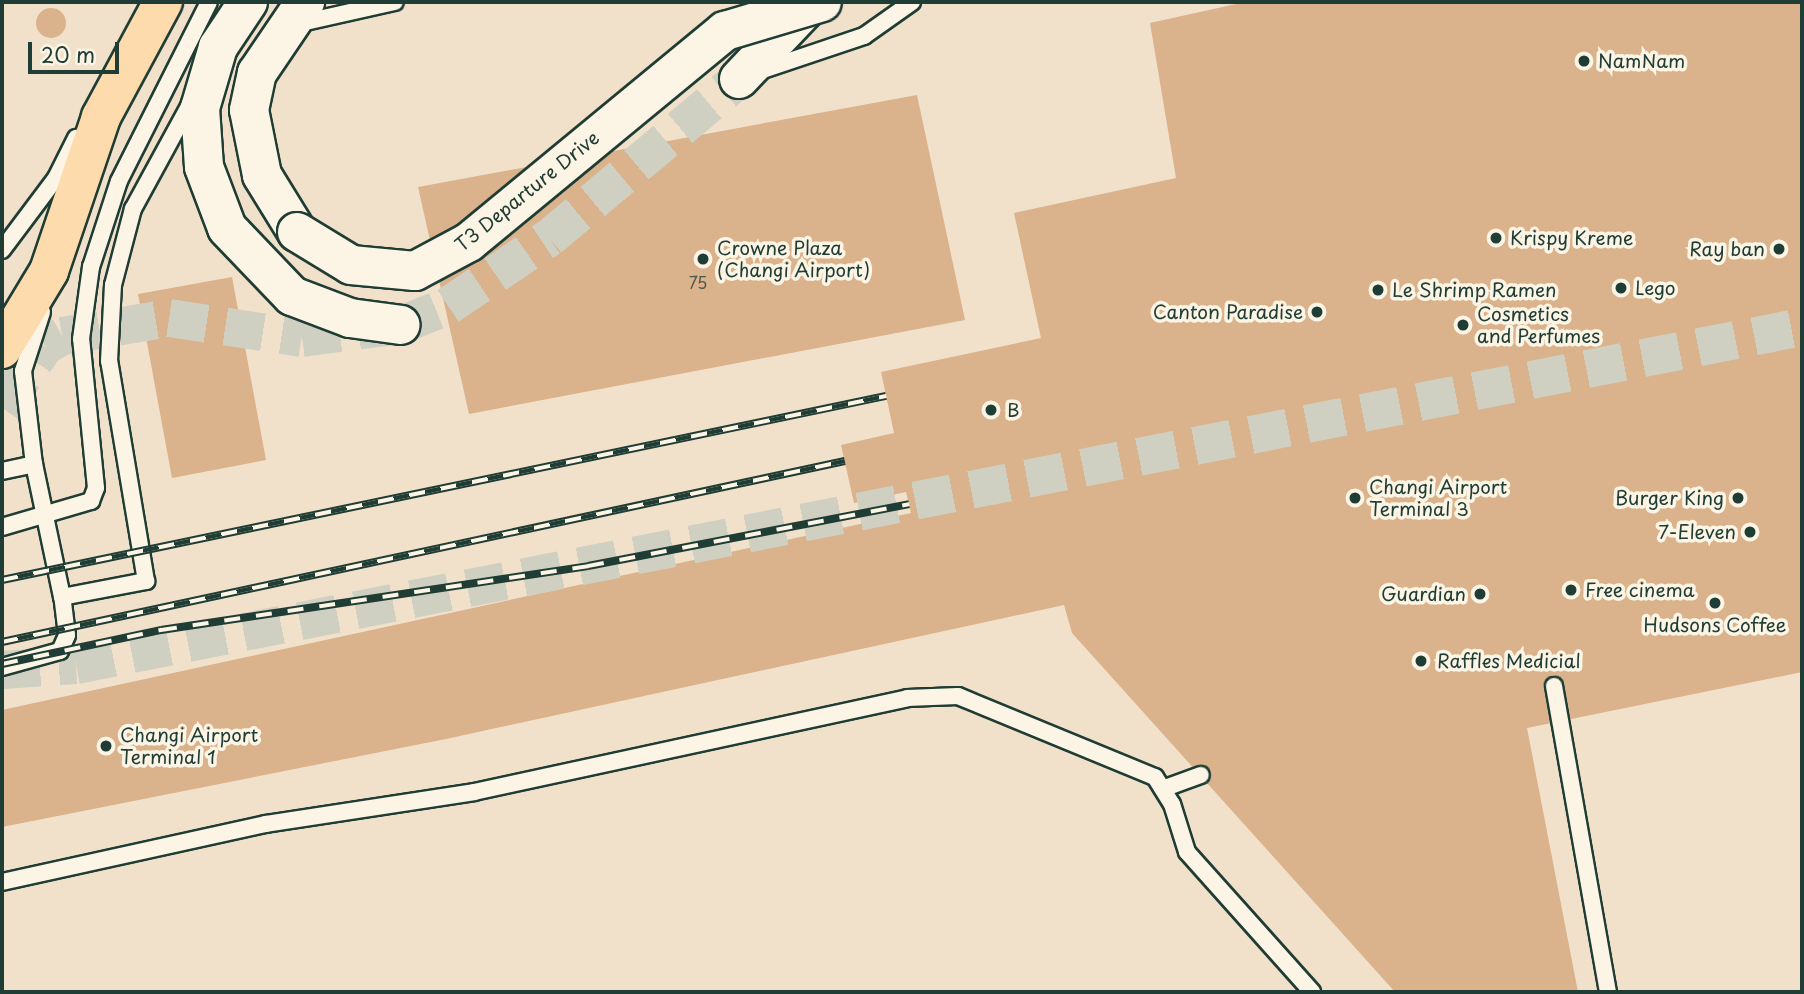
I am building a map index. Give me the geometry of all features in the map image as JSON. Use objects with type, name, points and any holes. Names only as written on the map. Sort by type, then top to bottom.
[{"type":"highway","points":[[2,349],[49,271],[101,117],[163,2]]},
{"type":"main road","points":[[248,2],[205,76],[204,167],[244,252],[292,296],[350,318],[401,325]]},
{"type":"main road","name":"T3 Departure Drive","points":[[305,2],[279,32],[257,74],[249,110],[262,175],[297,232],[351,264],[415,271],[469,242],[724,31],[822,2]]},
{"type":"main road","points":[[740,79],[812,2]]},
{"type":"lane","points":[[2,527],[84,505],[96,488],[80,339],[91,267],[119,181],[209,2]]},
{"type":"lane","points":[[279,32],[321,15],[395,2]]},
{"type":"lane","points":[[740,79],[864,36],[912,2]]},
{"type":"lane","points":[[62,597],[146,581],[109,361],[113,285],[133,209],[205,76]]},
{"type":"lane","points":[[2,250],[56,178],[83,126],[101,117]]},
{"type":"lane","points":[[2,667],[60,651],[67,635],[62,597],[34,464],[23,371],[53,281],[49,271]]},
{"type":"lane","points":[[2,471],[34,464]]},
{"type":"lane","points":[[1554,686],[1608,992]]},
{"type":"lane","points":[[2,881],[266,824],[474,792],[907,698],[958,696],[1144,769],[1165,788],[1187,852],[1312,992]]},
{"type":"lane","points":[[1165,788],[1201,775]]},
{"type":"shaded area","points":[[2,2],[1802,2],[1802,992],[2,992]]},
{"type":"building","name":"Changi Airport Terminal 3","points":[[1245,2],[1802,2],[1802,672],[1527,728],[1578,992],[1395,992],[1072,633],[1064,605],[446,739],[2,827],[2,710],[911,513],[906,492],[854,503],[841,445],[894,433],[881,372],[1041,338],[1014,213],[1176,178],[1150,23]]},
{"type":"building","points":[[51,8],[62,12],[66,23],[62,34],[51,38],[40,34],[36,23],[40,12]]},
{"type":"building","points":[[917,95],[965,320],[469,414],[418,187]]},
{"type":"building","points":[[232,277],[266,460],[172,478],[138,294]]},
{"type":"tunnel","points":[[2,408],[45,346],[62,336],[169,318],[302,338],[401,325],[448,306],[549,238],[739,79]]},
{"type":"tunnel","points":[[2,670],[76,665],[1802,327]]},
{"type":"railway","points":[[2,580],[886,396]]},
{"type":"railway","points":[[2,642],[845,461]]},
{"type":"railway","points":[[2,664],[161,630],[588,566],[909,504]]},
{"type":"place","name":"NamNam","points":[[1584,61]]},
{"type":"place","name":"Krispy Kreme","points":[[1496,238]]},
{"type":"place","name":"Ray ban","points":[[1779,249]]},
{"type":"place","name":"Crowne Plaza (Changi Airport)","points":[[703,259]]},
{"type":"place","name":"Lego","points":[[1621,288]]},
{"type":"place","name":"Le Shrimp Ramen","points":[[1378,290]]},
{"type":"place","name":"Canton Paradise","points":[[1317,312]]},
{"type":"place","name":"Cosmetics and Perfumes","points":[[1463,325]]},
{"type":"place","name":"B","points":[[991,410]]},
{"type":"place","name":"Changi Airport Terminal 3","points":[[1355,498]]},
{"type":"place","name":"Burger King","points":[[1738,498]]},
{"type":"place","name":"7-Eleven","points":[[1750,532]]},
{"type":"place","name":"Free cinema","points":[[1571,590]]},
{"type":"place","name":"Guardian","points":[[1480,594]]},
{"type":"place","name":"Hudsons Coffee","points":[[1715,603]]},
{"type":"place","name":"Raffles Medicial","points":[[1421,661]]},
{"type":"place","name":"Changi Airport Terminal 1","points":[[106,746]]}]
